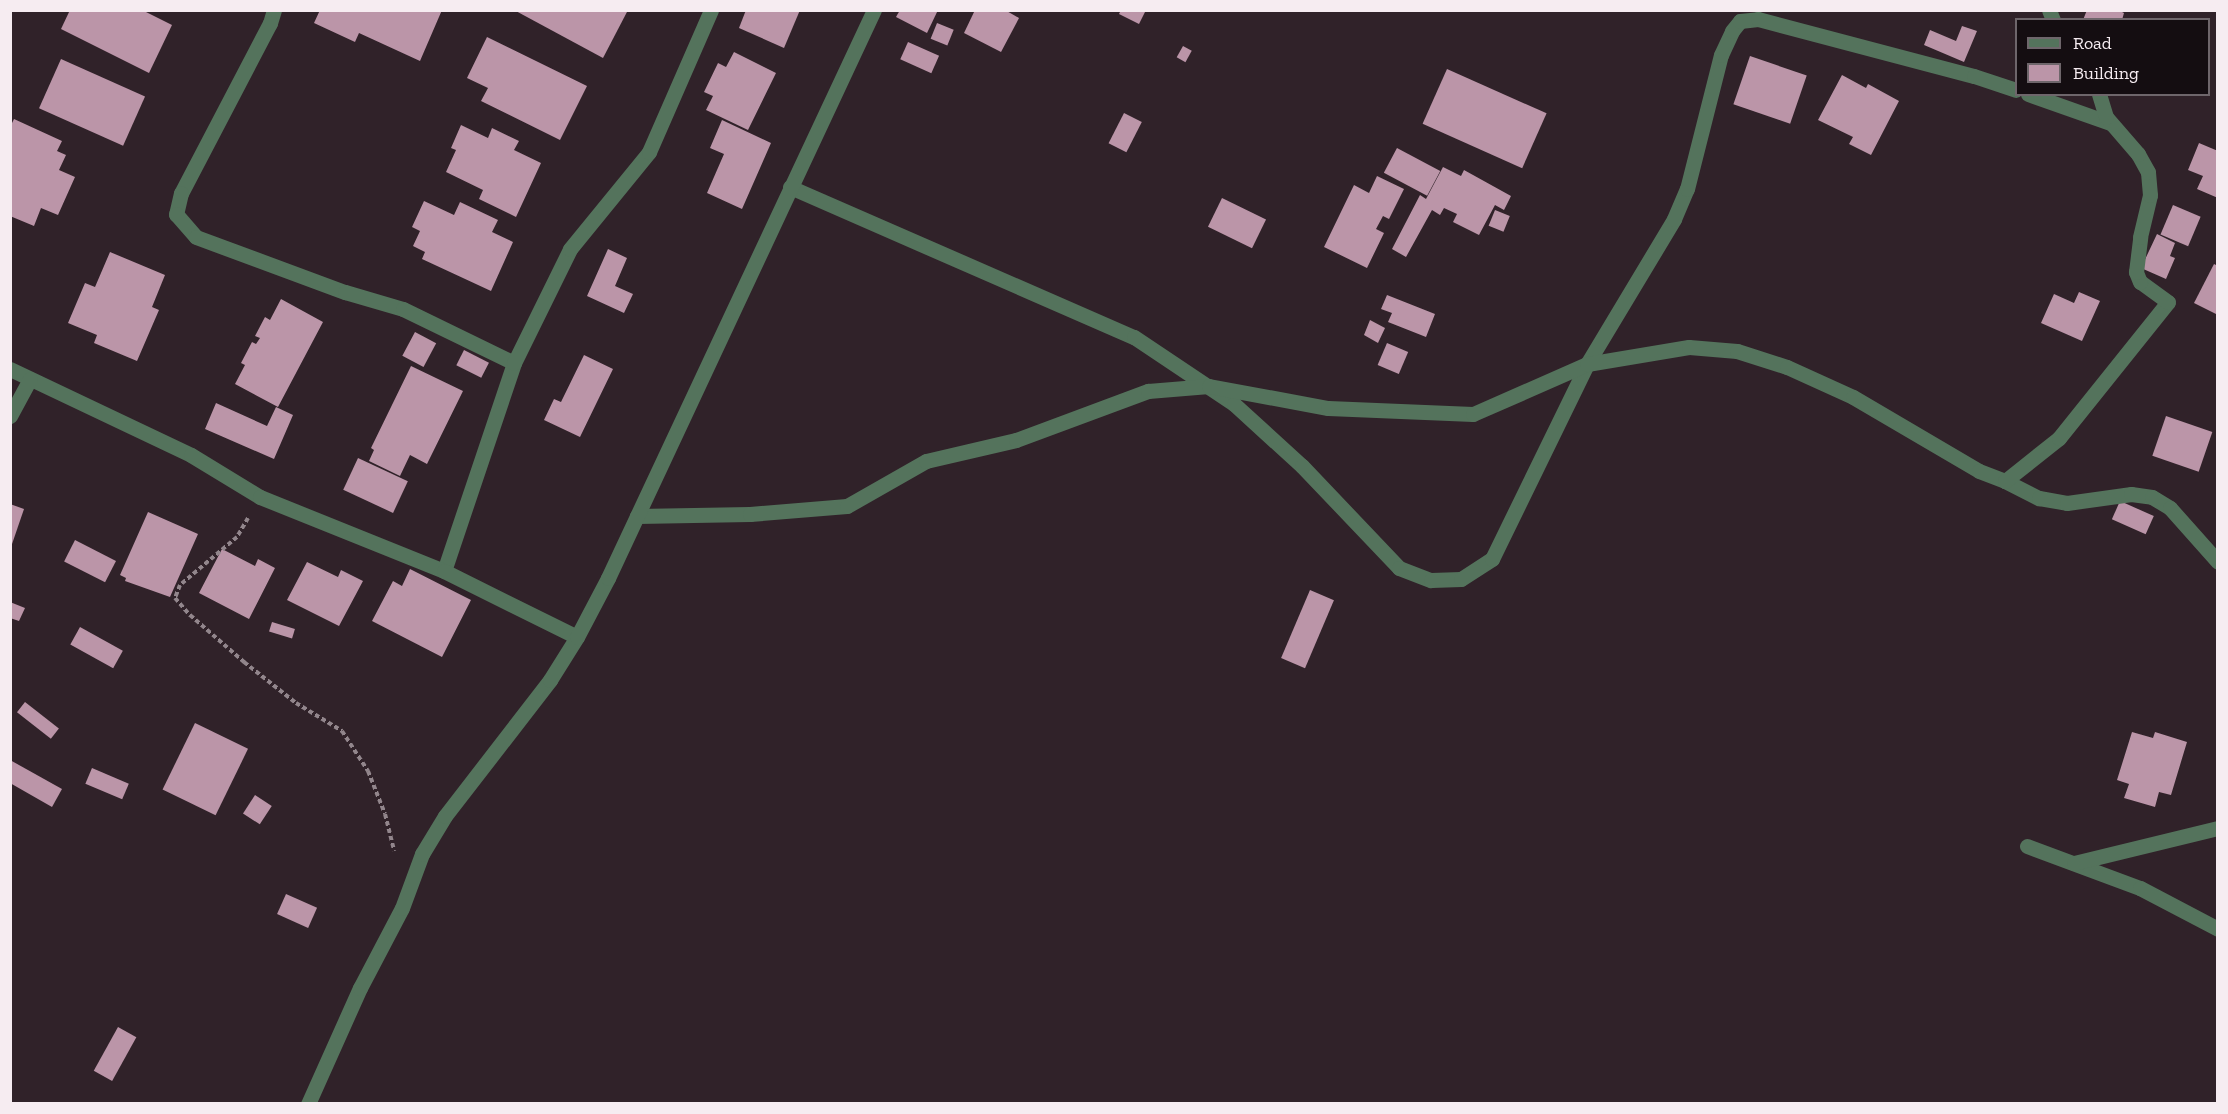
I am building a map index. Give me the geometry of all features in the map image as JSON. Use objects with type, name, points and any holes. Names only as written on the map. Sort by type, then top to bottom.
[{"type":"street","points":[[274,10],[270,23],[181,193],[176,214],[196,237],[345,292],[403,309],[514,363]]},
{"type":"street","points":[[444,571],[514,363],[570,249],[649,152],[711,10]]},
{"type":"street","points":[[308,1104],[360,988],[402,908],[422,854],[445,816],[550,680],[577,637],[637,516],[874,10]]},
{"type":"street","points":[[790,187],[1134,337],[1234,404],[1302,466],[1399,568],[1431,580],[1461,579],[1492,559],[1587,364],[1660,245],[1687,189],[1721,55],[1732,31],[1740,21],[1758,20],[1974,76],[2015,90]]},
{"type":"street","points":[[2034,96],[2110,123]]},
{"type":"street","points":[[2004,481],[2059,438],[2168,302],[2139,282],[2136,272],[2151,184],[2143,161],[2110,123],[2102,108],[2099,96]]},
{"type":"street","points":[[637,516],[750,514],[847,506],[926,461],[1016,440],[1148,391],[1209,386],[1328,408],[1473,414],[1587,364],[1689,347],[1737,351],[1786,368],[1853,397],[1979,471],[2039,498],[2067,503],[2131,494],[2152,497],[2170,508],[2217,562]]},
{"type":"street","points":[[10,369],[191,455],[260,497],[444,571],[577,637]]},
{"type":"street","points":[[10,416],[30,379]]},
{"type":"street","points":[[2074,863],[2217,828]]},
{"type":"street","points":[[2027,846],[2140,888],[2217,929]]},
{"type":"path","points":[[260,497],[237,537],[180,585],[175,598],[190,615],[243,662],[296,703],[342,731],[368,771],[385,814],[394,851]]},
{"type":"building","points":[[70,10],[142,10],[172,25],[149,73],[61,29]]},
{"type":"building","points":[[320,10],[442,10],[420,61],[359,33],[355,42],[314,23]]},
{"type":"building","points":[[514,10],[628,10],[603,58]]},
{"type":"building","points":[[746,10],[800,10],[784,48],[739,28]]},
{"type":"building","points":[[900,10],[938,10],[927,33],[896,17]]},
{"type":"building","points":[[975,10],[1005,10],[1019,18],[1001,52],[964,33]]},
{"type":"building","points":[[1121,10],[1146,10],[1139,24],[1119,14]]},
{"type":"building","points":[[2087,10],[2118,10],[2124,13],[2123,18],[2084,18]]},
{"type":"building","points":[[937,23],[954,30],[947,46],[931,39]]},
{"type":"building","points":[[1962,26],[1977,31],[1964,62],[1924,45],[1930,30],[1956,41]]},
{"type":"building","points":[[487,37],[587,86],[560,140],[481,101],[488,88],[467,78]]},
{"type":"building","points":[[908,42],[939,56],[931,73],[900,59]]},
{"type":"building","points":[[1183,46],[1192,51],[1185,62],[1177,57]]},
{"type":"building","points":[[734,52],[776,73],[748,130],[706,110],[713,96],[704,92],[718,63],[726,67]]},
{"type":"building","points":[[1750,56],[1807,76],[1790,124],[1733,104]]},
{"type":"building","points":[[61,59],[145,96],[123,146],[39,108]]},
{"type":"building","points":[[1447,69],[1547,113],[1522,168],[1423,124]]},
{"type":"building","points":[[1842,75],[1866,88],[1868,84],[1899,101],[1871,155],[1849,144],[1853,137],[1818,120]]},
{"type":"building","points":[[1124,113],[1142,122],[1126,152],[1109,143]]},
{"type":"building","points":[[14,119],[62,141],[57,151],[66,155],[59,170],[75,177],[58,215],[41,208],[34,226],[10,216],[10,127]]},
{"type":"building","points":[[722,120],[771,143],[742,209],[707,193],[724,154],[710,148]]},
{"type":"building","points":[[461,125],[488,138],[492,128],[519,141],[514,150],[541,163],[516,217],[479,199],[483,190],[446,172],[456,150],[451,148]]},
{"type":"building","points":[[2199,143],[2218,151],[2218,198],[2197,189],[2203,176],[2188,170]]},
{"type":"building","points":[[1397,148],[1440,171],[1427,196],[1384,173]]},
{"type":"building","points":[[1443,167],[1461,176],[1464,170],[1511,196],[1504,210],[1495,205],[1479,235],[1453,222],[1457,214],[1444,208],[1440,215],[1432,210],[1406,257],[1392,249],[1420,195],[1426,199]]},
{"type":"building","points":[[1377,176],[1404,189],[1389,219],[1383,216],[1376,229],[1384,233],[1367,268],[1324,247],[1354,185],[1369,193]]},
{"type":"building","points":[[1222,198],[1266,219],[1252,248],[1208,227]]},
{"type":"building","points":[[424,201],[454,215],[460,202],[498,220],[492,232],[513,242],[491,291],[422,259],[425,252],[413,246],[420,231],[412,227]]},
{"type":"building","points":[[2173,205],[2201,217],[2188,246],[2160,234]]},
{"type":"building","points":[[1495,210],[1510,216],[1503,232],[1489,226]]},
{"type":"building","points":[[2157,234],[2175,243],[2170,256],[2175,258],[2166,279],[2141,268]]},
{"type":"building","points":[[608,249],[627,258],[615,286],[633,294],[624,313],[587,296]]},
{"type":"building","points":[[110,252],[165,275],[152,307],[159,310],[137,361],[94,343],[97,335],[68,323],[85,283],[95,287]]},
{"type":"building","points":[[2214,264],[2218,266],[2218,315],[2194,303]]},
{"type":"building","points":[[2079,292],[2100,301],[2082,341],[2041,323],[2054,294],[2074,303]]},
{"type":"building","points":[[1387,295],[1435,314],[1426,337],[1388,322],[1392,313],[1381,309]]},
{"type":"building","points":[[281,299],[323,322],[278,407],[235,384],[245,365],[241,363],[252,342],[256,344],[260,338],[255,336],[265,317],[270,320]]},
{"type":"building","points":[[1370,320],[1385,328],[1378,343],[1364,335]]},
{"type":"building","points":[[415,332],[436,343],[424,367],[402,356]]},
{"type":"building","points":[[1387,343],[1408,352],[1399,374],[1378,365]]},
{"type":"building","points":[[464,350],[489,363],[481,378],[456,365]]},
{"type":"building","points":[[584,355],[613,369],[580,437],[544,420],[554,399],[561,402]]},
{"type":"building","points":[[411,366],[463,391],[427,464],[410,455],[400,476],[369,461],[374,450],[371,448]]},
{"type":"building","points":[[216,403],[267,426],[276,407],[293,415],[274,459],[205,429]]},
{"type":"building","points":[[2166,416],[2212,432],[2199,472],[2152,456]]},
{"type":"building","points":[[358,458],[408,481],[393,513],[343,490]]},
{"type":"building","points":[[2120,501],[2154,516],[2146,534],[2112,519]]},
{"type":"building","points":[[10,504],[24,509],[11,547],[10,547]]},
{"type":"building","points":[[148,512],[198,534],[170,597],[125,581],[126,578],[120,575]]},
{"type":"building","points":[[75,540],[116,561],[105,582],[64,561]]},
{"type":"building","points":[[222,549],[255,566],[258,559],[275,568],[249,619],[199,593]]},
{"type":"building","points":[[307,562],[338,577],[341,570],[363,581],[339,626],[287,600]]},
{"type":"building","points":[[410,569],[471,600],[442,657],[372,621],[393,581],[402,586]]},
{"type":"building","points":[[1310,590],[1334,600],[1305,668],[1281,658]]},
{"type":"building","points":[[10,602],[25,608],[19,621],[10,618]]},
{"type":"building","points":[[272,622],[295,629],[292,639],[269,632]]},
{"type":"building","points":[[80,627],[123,651],[113,668],[70,644]]},
{"type":"building","points":[[25,702],[59,728],[51,739],[17,712]]},
{"type":"building","points":[[195,723],[248,749],[216,815],[163,790]]},
{"type":"building","points":[[2132,732],[2153,738],[2155,732],[2187,742],[2171,795],[2159,792],[2155,807],[2124,798],[2129,784],[2117,780]]},
{"type":"building","points":[[10,760],[62,789],[52,807],[10,783]]},
{"type":"building","points":[[92,768],[129,784],[122,799],[85,784]]},
{"type":"building","points":[[255,795],[272,806],[260,824],[243,813]]},
{"type":"building","points":[[286,894],[317,908],[308,928],[277,914]]},
{"type":"building","points":[[118,1027],[136,1037],[112,1081],[94,1071]]}]
